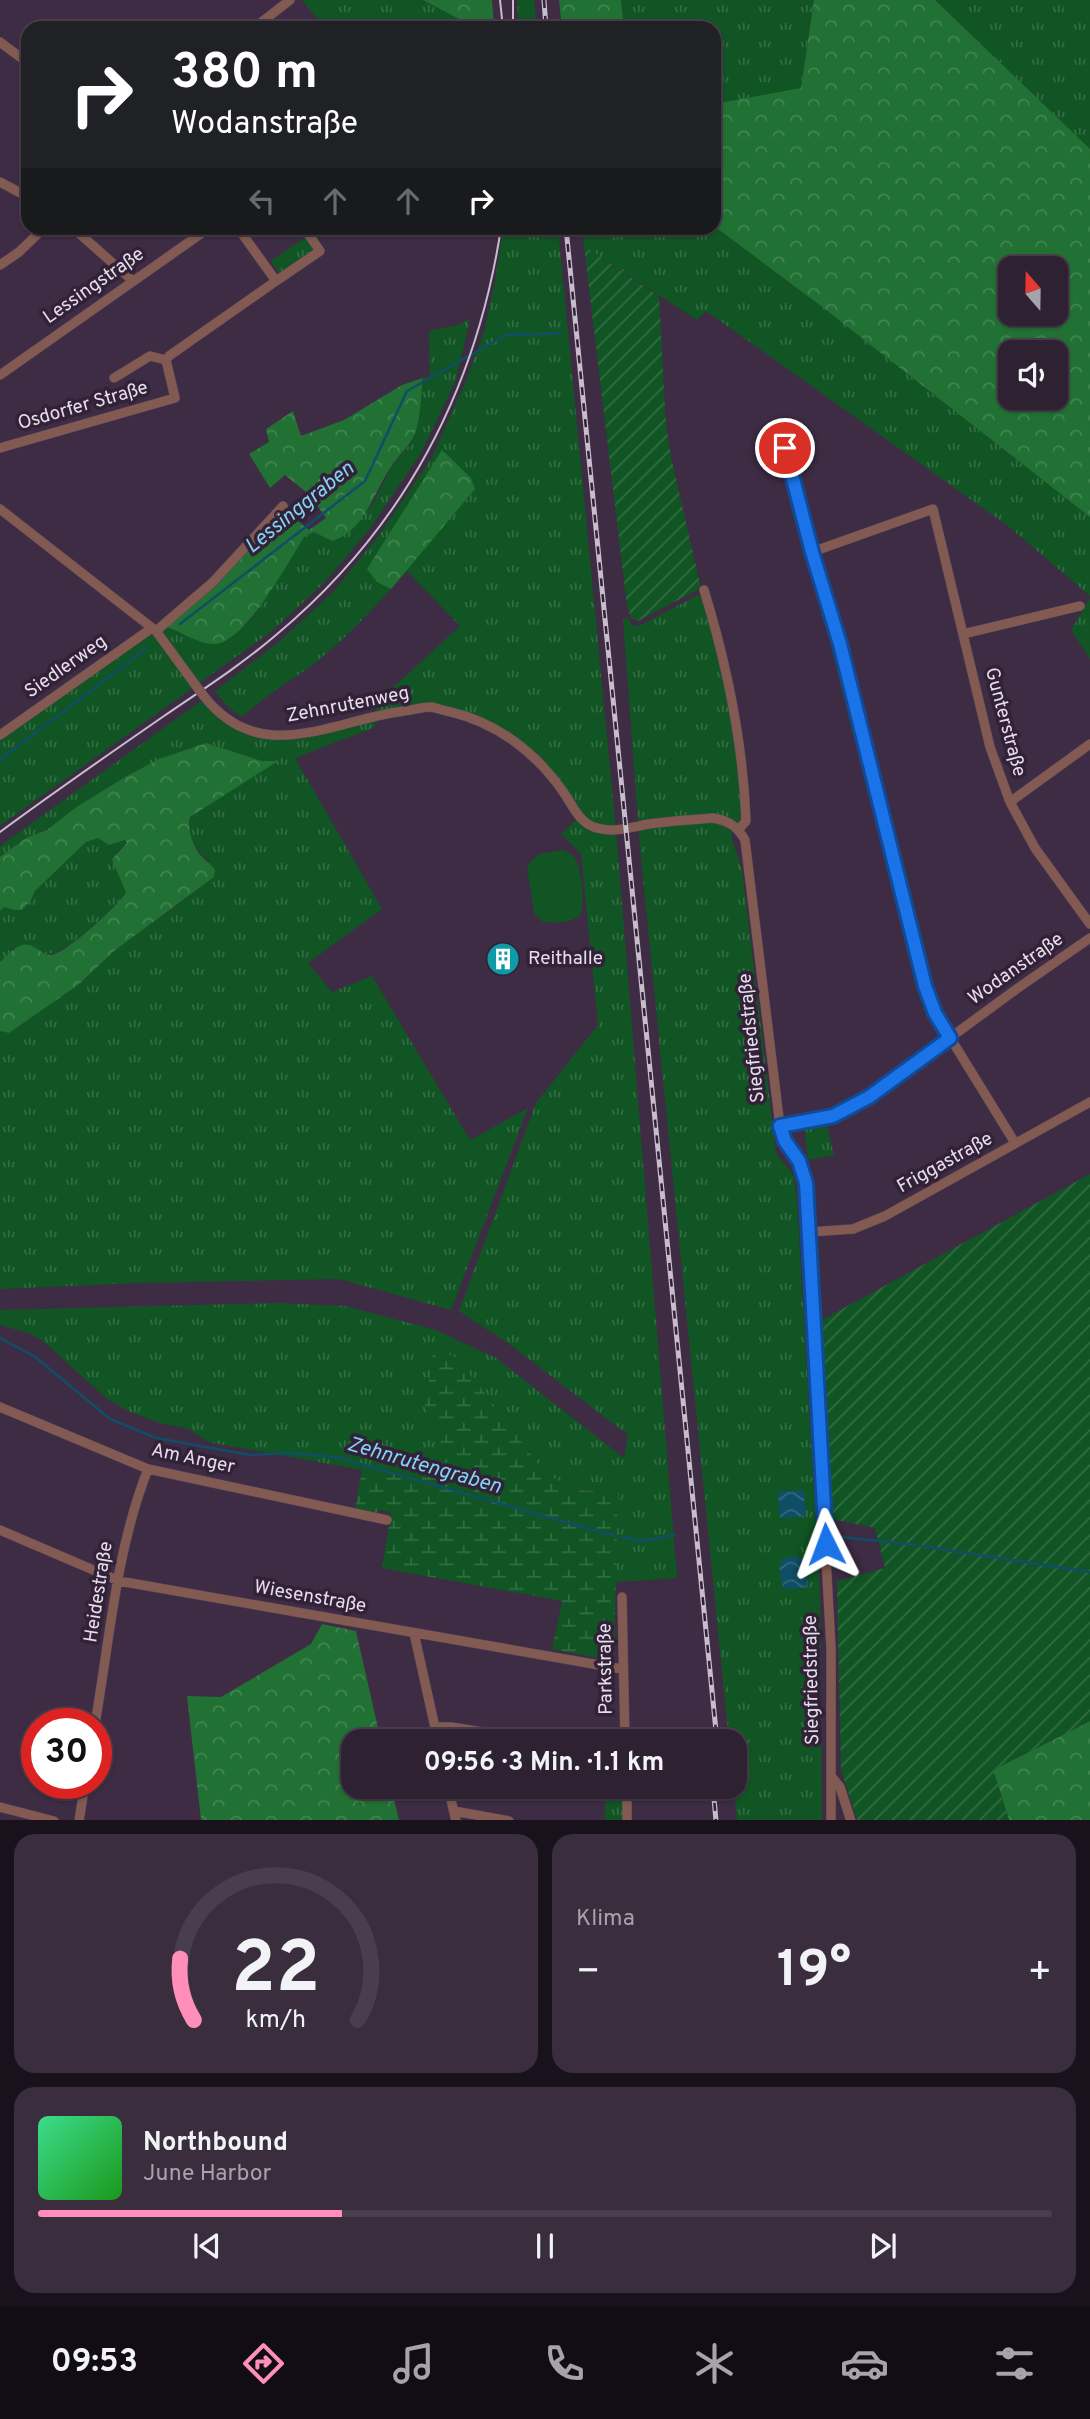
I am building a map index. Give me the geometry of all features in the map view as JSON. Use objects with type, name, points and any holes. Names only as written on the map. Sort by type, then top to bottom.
[{"type":"street","points":[[263,21],[290,0]]},
{"type":"street","points":[[0,42],[21,58]]},
{"type":"street","points":[[0,182],[21,193]]},
{"type":"street","points":[[0,265],[37,235]]},
{"type":"street","points":[[81,235],[133,281]]},
{"type":"street","name":"Lessingstraße","points":[[0,375],[199,235]]},
{"type":"street","points":[[243,235],[276,281]]},
{"type":"street","points":[[114,378],[150,356],[166,360],[320,251],[309,235]]},
{"type":"street","name":"Osdorfer Straße","points":[[0,448],[175,398],[166,360]]},
{"type":"street","points":[[780,428],[843,657],[925,986],[935,1013],[1015,1143]]},
{"type":"street","name":"Siedlerweg","points":[[0,735],[154,629],[213,582],[282,506]]},
{"type":"street","name":"Zehnrutenweg","points":[[0,509],[154,629],[215,709],[237,725],[279,736],[307,734],[378,714],[431,707],[469,716],[505,733],[535,758],[561,789],[579,817],[593,828],[616,830],[713,818],[725,820],[739,829]]},
{"type":"street","name":"Gunterstraße","points":[[812,552],[933,509],[990,747],[1010,802],[1035,848],[1090,924]]},
{"type":"street","name":"Siegfriedstraße","points":[[704,590],[736,717],[746,821],[739,829],[748,853],[780,1126],[785,1141],[799,1161],[806,1183],[831,1648],[831,1820]]},
{"type":"street","points":[[963,634],[1080,606]]},
{"type":"street","points":[[1010,802],[1090,744]]},
{"type":"street","name":"Wodanstraße","points":[[780,1126],[833,1116],[869,1097],[1090,938]]},
{"type":"street","name":"Friggastraße","points":[[809,1232],[853,1229],[885,1216],[1090,1102]]},
{"type":"street","name":"Am Anger","points":[[0,1407],[148,1469],[387,1520]]},
{"type":"street","name":"Heidestraße","points":[[98,1708],[119,1567],[129,1521],[148,1469]]},
{"type":"street","name":"Wiesenstraße","points":[[0,1530],[118,1581],[622,1670]]},
{"type":"street","name":"Parkstraße","points":[[622,1597],[624,1729]]},
{"type":"street","points":[[414,1633],[435,1727],[464,1729]]},
{"type":"street","points":[[831,1776],[840,1787],[851,1820]]},
{"type":"street","points":[[79,1820],[82,1799]]},
{"type":"street","points":[[626,1799],[627,1820]]},
{"type":"street","points":[[0,1807],[50,1820]]},
{"type":"street","points":[[455,1816],[498,1820]]},
{"type":"green space","points":[[302,0],[423,0],[463,21],[319,21]]},
{"type":"green space","points":[[423,0],[492,0],[494,21],[463,21]]},
{"type":"green space","points":[[517,0],[534,0],[536,21],[518,21]]},
{"type":"green space","points":[[559,0],[621,0],[623,21],[561,21]]},
{"type":"green space","points":[[621,0],[814,0],[801,89],[721,103],[721,21],[623,21]]},
{"type":"green space","points":[[814,0],[935,0],[1090,149],[1090,517],[821,306],[721,231],[721,103],[801,88]]},
{"type":"green space","points":[[935,0],[1090,0],[1090,149]]},
{"type":"green space","points":[[721,231],[821,306],[1090,517],[1090,596],[1008,526],[706,311],[697,320],[584,246],[583,235],[721,235]]},
{"type":"green space","points":[[502,235],[559,235],[616,830],[677,1578],[616,1582],[618,1492],[574,1490],[544,1472],[482,1389],[454,1357],[425,1408],[441,1435],[437,1480],[362,1470],[208,1442],[189,1429],[160,1423],[130,1412],[106,1398],[43,1341],[31,1334],[0,1325],[0,1310],[281,1303],[345,1306],[436,1330],[496,1358],[624,1458],[628,1435],[509,1344],[459,1311],[536,1103],[598,1025],[581,854],[561,834],[579,817],[561,789],[505,733],[431,707],[378,714],[374,705],[460,626],[407,571],[332,649],[242,717],[228,707],[215,691],[280,641],[333,592],[379,535],[431,459],[465,383],[484,332]]},
{"type":"green space","points":[[306,237],[315,250],[280,274],[271,261]]},
{"type":"green space","points":[[584,246],[659,296],[666,425],[701,588],[638,621],[631,618],[627,606]]},
{"type":"green space","points":[[470,319],[456,380],[421,453],[369,530],[323,584],[272,631],[0,826],[0,739],[148,635],[155,636],[166,627],[181,631],[199,641],[229,639],[253,617],[305,536],[314,532],[332,541],[371,507],[391,468],[410,444],[417,426],[423,378],[430,376],[429,333],[432,330],[459,325]]},
{"type":"green space","points":[[423,378],[415,433],[353,529],[332,541],[314,532],[305,536],[251,618],[238,632],[224,641],[206,643],[166,627],[283,509],[309,530],[326,518],[310,495],[285,475],[270,488],[249,454],[269,442],[266,429],[293,411],[301,436],[344,420],[402,385]]},
{"type":"green space","points":[[442,450],[471,478],[475,489],[391,589],[377,582],[367,569]]},
{"type":"green space","points":[[698,595],[704,598],[734,717],[742,815],[731,836],[742,869],[776,1153],[794,1176],[797,1201],[820,1595],[822,1820],[737,1820],[735,1799],[747,1799],[747,1729],[728,1729],[640,848],[623,620],[627,617],[632,625],[639,626]]},
{"type":"green space","points":[[1090,598],[1090,659],[1071,630]]},
{"type":"green space","points":[[201,701],[220,718],[240,730],[260,736],[300,737],[377,721],[373,728],[295,758],[382,909],[308,963],[332,992],[372,976],[470,1140],[528,1108],[451,1310],[339,1279],[0,1289],[0,1031],[9,1033],[78,985],[114,951],[200,888],[209,861],[193,841],[189,829],[190,817],[276,761],[262,761],[206,743],[159,759],[125,777],[75,808],[47,830],[26,838],[0,857],[0,846]]},
{"type":"green space","points":[[206,743],[262,761],[278,761],[190,817],[194,844],[215,870],[214,877],[114,951],[78,985],[9,1033],[0,1031],[0,962],[21,945],[31,945],[51,955],[58,952],[102,918],[126,893],[112,859],[127,843],[125,840],[109,845],[98,838],[86,842],[35,891],[22,910],[4,907],[0,911],[0,857],[26,838],[47,830],[75,808],[125,777],[159,759]]},
{"type":"green space","points":[[98,838],[109,845],[126,840],[127,843],[117,852],[126,893],[101,919],[66,947],[48,954],[42,953],[34,946],[14,948],[0,962],[0,911],[4,907],[13,910],[31,900],[35,891],[86,842]]},
{"type":"green space","points":[[563,850],[569,852],[578,864],[582,910],[576,918],[568,921],[543,922],[534,913],[527,867],[539,854]]},
{"type":"green space","points":[[826,1121],[834,1155],[808,1160],[804,1126]]},
{"type":"green space","points":[[1090,1174],[1090,1721],[993,1770],[1009,1820],[857,1820],[841,1770],[837,1581],[885,1568],[875,1528],[832,1519],[820,1321]]},
{"type":"green space","points":[[434,1346],[454,1357],[482,1389],[544,1472],[574,1490],[618,1492],[614,1661],[552,1649],[562,1601],[382,1568],[391,1513],[355,1509],[362,1470],[437,1479],[441,1435],[425,1408]]},
{"type":"green space","points":[[322,1624],[356,1631],[378,1729],[341,1729],[341,1799],[394,1799],[399,1820],[201,1820],[187,1696],[221,1697],[311,1644]]},
{"type":"green space","points":[[1090,1721],[1090,1820],[1009,1820],[993,1770]]},
{"type":"green space","points":[[605,1799],[624,1799],[625,1820],[605,1820]]},
{"type":"water","points":[[804,1490],[806,1516],[780,1518],[778,1492]]},
{"type":"water","points":[[794,1556],[808,1560],[807,1587],[783,1588],[779,1567],[783,1559]]},
{"type":"waterway","name":"Lessinggraben","points":[[180,624],[365,481],[407,391],[506,335],[561,333]]},
{"type":"waterway","name":"Lessinggraben","points":[[0,760],[148,647]]},
{"type":"waterway","name":"Zehnrutengraben","points":[[0,1338],[34,1356],[110,1419],[156,1438],[250,1455],[290,1453],[336,1457],[615,1536]]},
{"type":"waterway","name":"Zehnrutengraben","points":[[622,1537],[641,1541],[675,1535]]},
{"type":"waterway","name":"Zehnrutengraben","points":[[842,1537],[916,1545]]},
{"type":"waterway","name":"Zehnrutengraben","points":[[921,1546],[1090,1572]]},
{"type":"tram line","points":[[500,0],[502,21]]},
{"type":"tram line","points":[[513,0],[513,21]]},
{"type":"tram line","points":[[0,832],[263,646],[321,594],[361,550],[396,503],[427,453],[452,400],[473,345],[489,288],[500,235]]},
{"type":"railway","points":[[544,0],[546,21]]},
{"type":"railway","points":[[567,235],[716,1729]]},
{"type":"railway","points":[[714,1799],[716,1820]]},
{"type":"place","name":"Reithalle","points":[[503,959]]},
{"type":"route","points":[[785,448],[812,552],[840,644],[925,986],[935,1013],[950,1038],[869,1097],[833,1116],[780,1126],[785,1141],[799,1161],[806,1183],[826,1544]]}]
